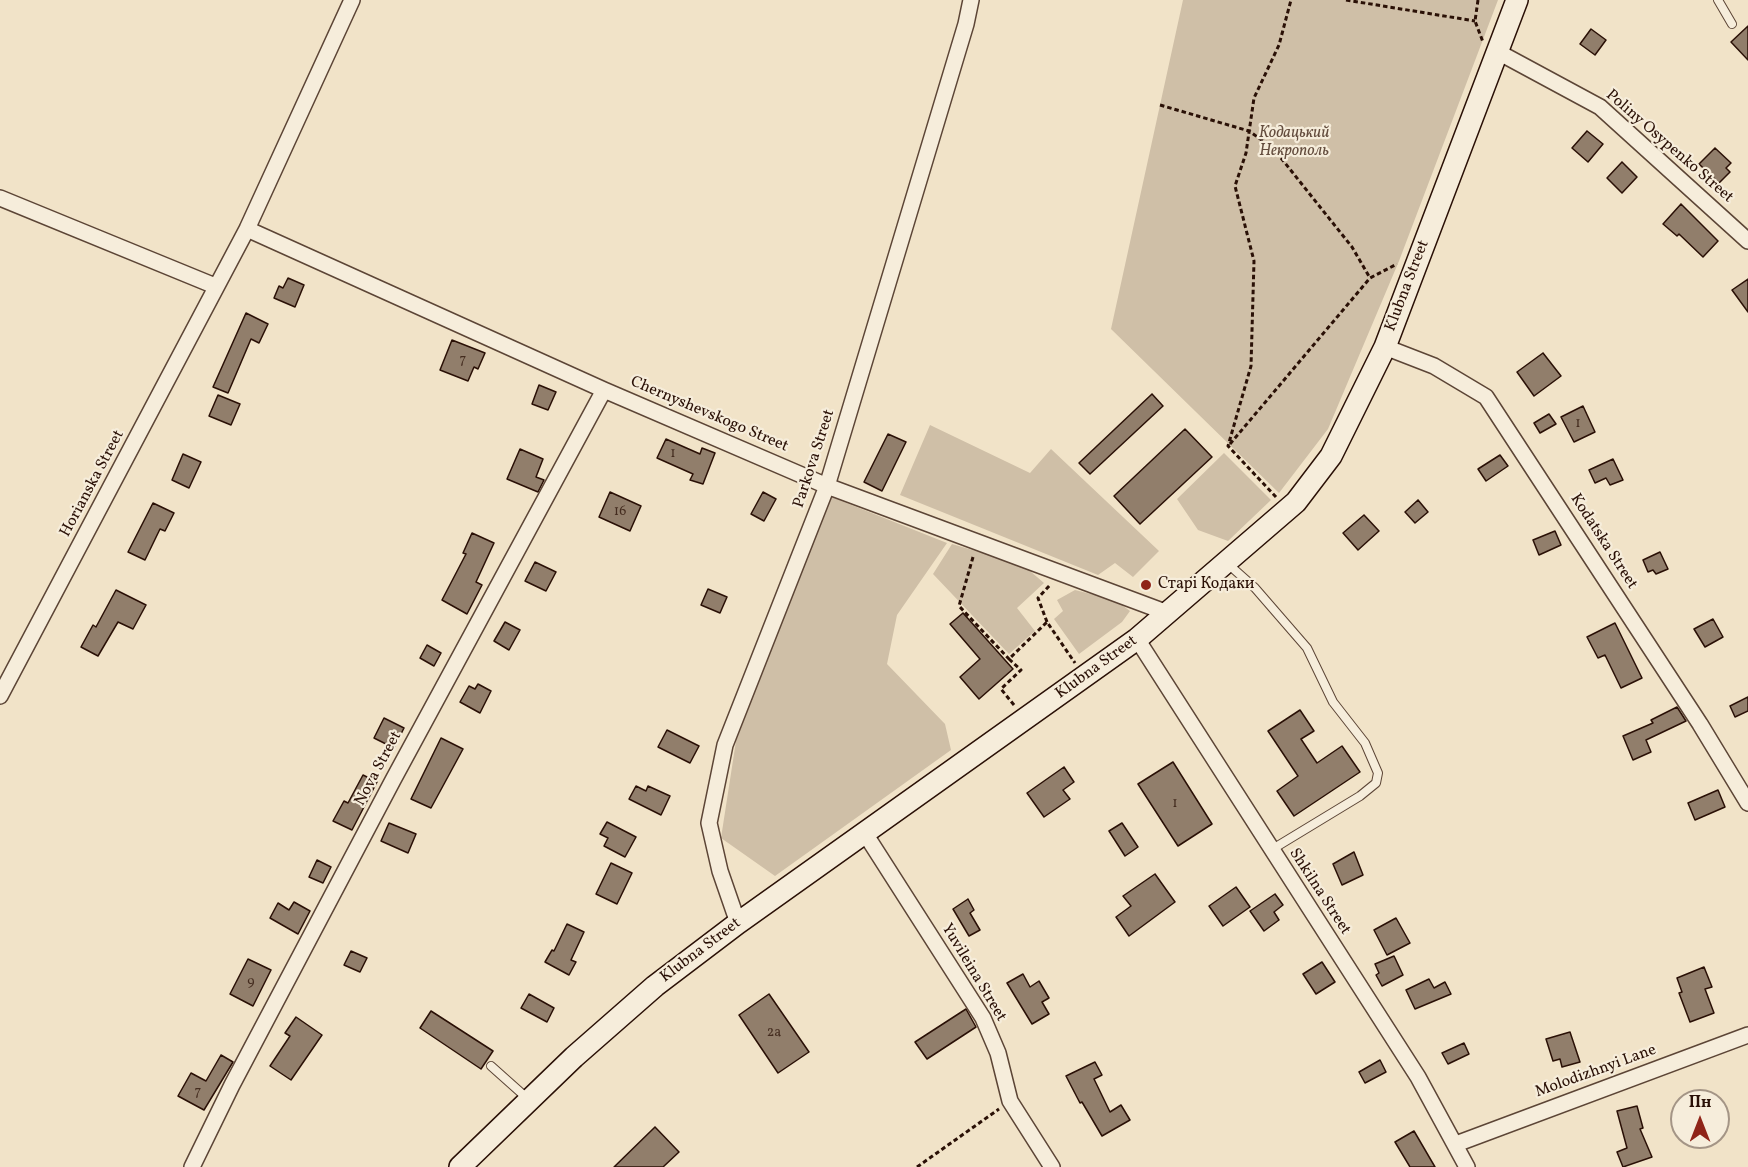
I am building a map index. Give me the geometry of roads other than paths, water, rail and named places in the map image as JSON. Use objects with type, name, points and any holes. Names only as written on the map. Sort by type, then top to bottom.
[{"type":"street","name":"Horianska Street","points":[[0,696],[105,502],[215,286],[247,229],[352,0]]},
{"type":"street","name":"Parkova Street","points":[[738,923],[720,871],[709,823],[725,745],[827,486],[963,35],[971,0]]},
{"type":"street","name":"Klubna Street","points":[[460,1167],[574,1057],[655,986],[738,923],[866,835],[1137,639],[1165,612],[1288,509],[1331,456],[1385,347],[1517,0]]},
{"type":"street","name":"Poliny Osypenko Street","points":[[1498,52],[1600,107],[1748,241]]},
{"type":"street","points":[[0,198],[215,286]]},
{"type":"street","name":"Chernyshevskogo Street","points":[[247,229],[604,390],[827,486],[1165,612]]},
{"type":"street","name":"Kodatska Street","points":[[1385,347],[1434,366],[1486,397],[1700,724],[1748,803]]},
{"type":"street","name":"Nova Street","points":[[192,1167],[232,1085],[393,780],[604,390]]},
{"type":"street","name":"Shkilna Street","points":[[1137,639],[1418,1077],[1467,1167]]},
{"type":"street","name":"Yuvileina Street","points":[[866,835],[982,1018],[998,1053],[1010,1101],[1052,1167]]},
{"type":"street","name":"Molodizhnyi Lane","points":[[1456,1144],[1748,1035]]},
{"type":"lane","points":[[1718,0],[1732,24]]},
{"type":"lane","points":[[1227,562],[1255,588],[1307,648],[1333,702],[1365,743],[1378,773],[1376,783],[1360,796],[1271,850]]},
{"type":"lane","points":[[491,1066],[529,1100]]},
{"type":"place","name":"Старі Кодаки","points":[[1146,585]]},
{"type":"park label","name":"Кодацький Некрополь","points":[[1294,143]]}]
